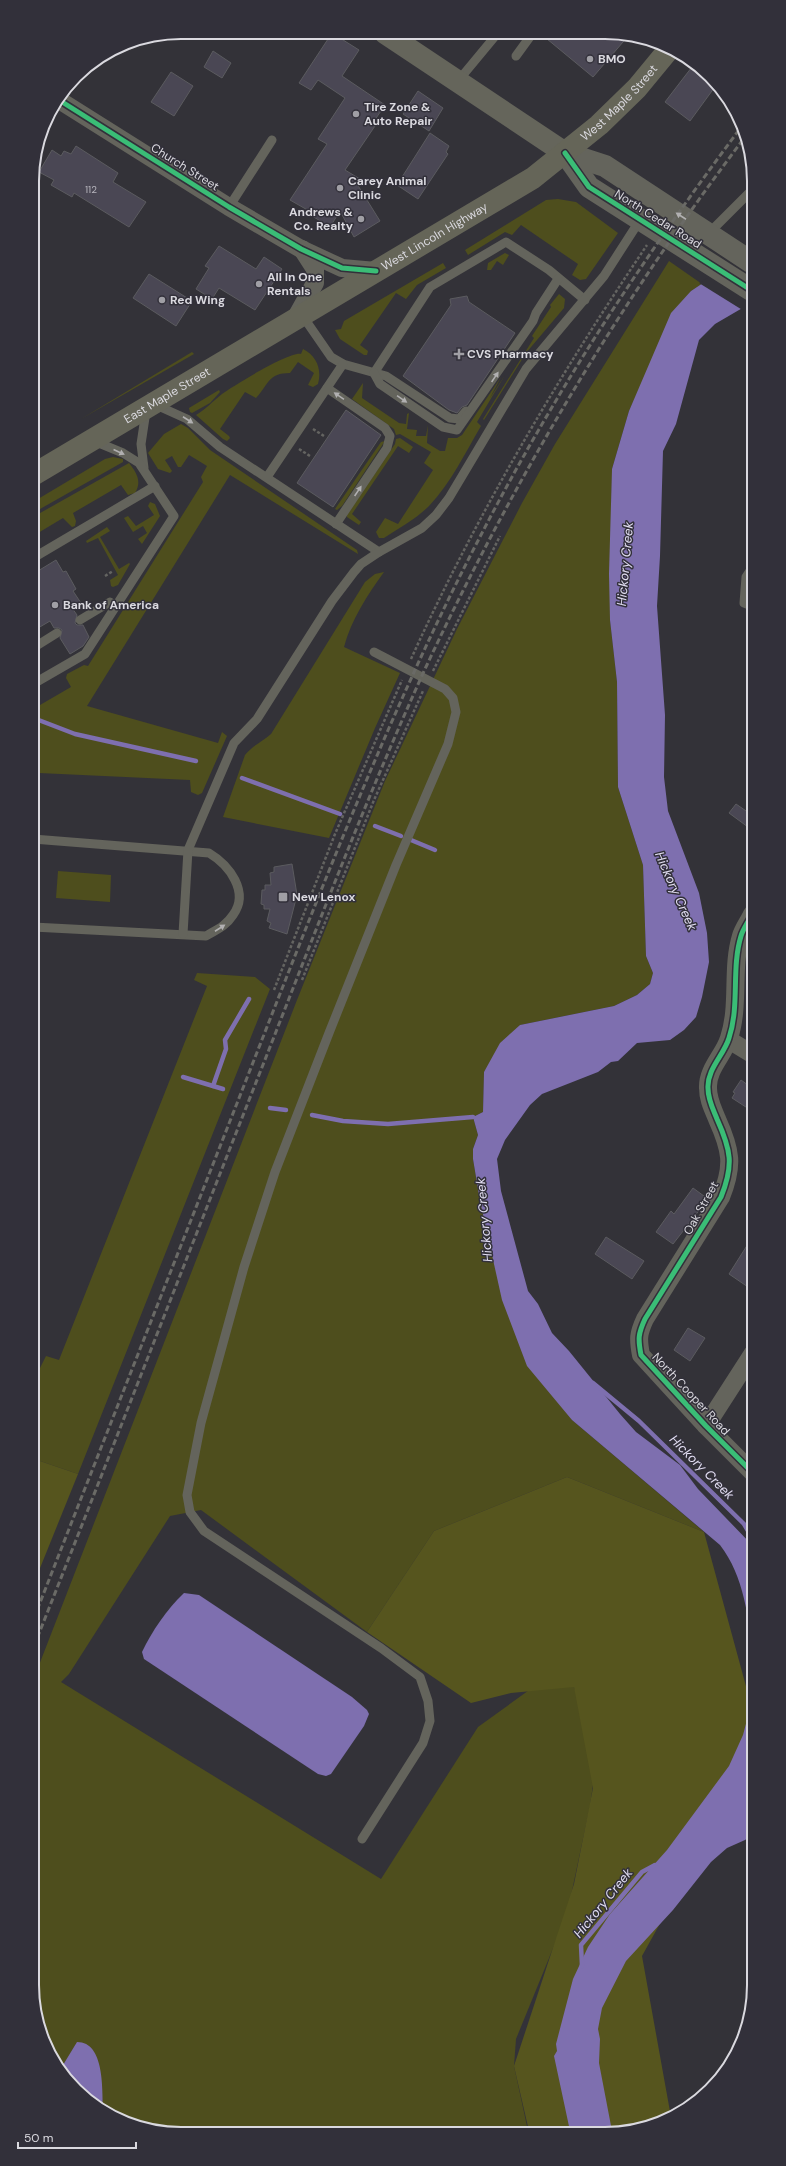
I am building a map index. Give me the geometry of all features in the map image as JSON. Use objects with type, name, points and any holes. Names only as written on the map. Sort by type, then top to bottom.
[{"type":"main road","name":"North Cedar Road","points":[[394,39],[565,154]]},
{"type":"main road","name":"West Maple Street","points":[[565,154],[599,126],[637,88],[666,53]]},
{"type":"main road","name":"West Lincoln Highway","points":[[298,317],[533,178],[565,154]]},
{"type":"main road","name":"East Maple Street","points":[[39,471],[298,317]]},
{"type":"street","name":"Church Street","points":[[63,102],[229,207],[302,249],[342,268],[376,271]]},
{"type":"street","name":"North Cedar Road","points":[[565,154],[589,187],[747,287]]},
{"type":"street","name":"North Cedar Road","points":[[565,154],[605,166],[747,259]]},
{"type":"street","points":[[298,317],[315,283],[315,268],[302,249]]},
{"type":"street","name":"Oak Street","points":[[645,1319],[721,1197],[728,1179],[731,1162],[727,1141],[708,1098],[708,1085],[711,1073],[729,1040],[735,1016],[737,959],[741,935],[747,924]]},
{"type":"street","points":[[729,1040],[747,1051]]},
{"type":"street","name":"North Cooper Road","points":[[645,1319],[639,1332],[641,1356],[706,1426],[747,1467]]},
{"type":"street","points":[[706,1426],[747,1362]]},
{"type":"lane","points":[[458,81],[493,39]]},
{"type":"lane","points":[[516,56],[528,39]]},
{"type":"lane","points":[[229,207],[272,140]]},
{"type":"lane","points":[[711,236],[747,196]]},
{"type":"lane","points":[[183,934],[188,850],[234,743],[257,719],[332,601],[361,564],[422,528],[436,515],[449,498],[526,369],[604,276],[640,220]]},
{"type":"lane","points":[[374,373],[430,288],[506,242],[549,270],[585,300]]},
{"type":"lane","points":[[298,317],[331,357],[343,364],[359,367],[374,373],[380,384],[442,427],[453,431],[460,429],[533,321],[536,312],[558,279]]},
{"type":"lane","points":[[267,477],[343,364]]},
{"type":"lane","points":[[327,388],[385,428],[390,436],[387,448],[336,524]]},
{"type":"lane","points":[[144,468],[141,444],[150,405],[187,419],[231,453],[379,552]]},
{"type":"lane","points":[[39,681],[86,654],[174,516],[144,468],[133,458],[91,440]]},
{"type":"lane","points":[[39,554],[155,486]]},
{"type":"lane","points":[[747,576],[744,602],[747,604]]},
{"type":"lane","points":[[80,620],[110,602]]},
{"type":"lane","points":[[39,644],[57,633]]},
{"type":"lane","points":[[362,1839],[423,1743],[430,1722],[428,1701],[420,1677],[381,1648],[204,1531],[190,1512],[187,1495],[201,1423],[244,1267],[275,1172],[393,872],[430,790],[454,726],[456,712],[453,698],[445,689],[374,652]]},
{"type":"lane","points":[[39,839],[188,850],[209,853],[219,859],[234,878],[239,900],[234,914],[224,926],[206,936],[39,927]]},
{"type":"path","points":[[274,990],[335,834],[429,620],[535,422],[601,314],[647,245]]},
{"type":"path","points":[[310,427],[324,436]]},
{"type":"path","points":[[296,447],[310,456]]},
{"type":"path","points":[[302,980],[374,800],[428,680],[500,536]]},
{"type":"path","points":[[105,576],[112,571]]},
{"type":"shaded area","points":[[558,199],[576,202],[618,233],[586,279],[580,280],[572,275],[578,264],[521,225],[512,235],[505,232],[468,255],[465,250],[546,200]]},
{"type":"shaded area","points":[[505,253],[509,255],[503,265],[497,261],[491,270],[487,270],[488,263]]},
{"type":"shaded area","points":[[669,261],[702,284],[691,291],[648,370],[629,411],[612,469],[610,620],[617,682],[618,787],[643,865],[646,956],[653,973],[650,984],[637,995],[614,1006],[520,1025],[484,1072],[483,1112],[473,1117],[478,1135],[473,1149],[473,1159],[480,1201],[572,1420],[704,1532],[567,1477],[434,1531],[367,1632],[201,1510],[170,1516],[69,1674],[61,1682],[381,1879],[478,1727],[539,1683],[574,1687],[598,1749],[590,1806],[567,1914],[516,2039],[514,2066],[527,2127],[171,2127],[144,2122],[126,2116],[110,2108],[94,2098],[80,2086],[68,2072],[58,2056],[50,2040],[44,2022],[39,1995],[39,1665],[297,1000],[385,781],[457,629],[522,503],[555,444]]},
{"type":"shaded area","points":[[443,263],[446,268],[417,285],[406,299],[396,293],[360,345],[368,351],[367,355],[364,355],[340,339],[335,330],[341,329],[344,321]]},
{"type":"shaded area","points":[[559,294],[565,299],[564,308],[526,353],[484,420],[483,419],[534,338],[532,336],[551,307],[550,305]]},
{"type":"shaded area","points":[[303,349],[315,359],[319,369],[318,384],[313,387],[308,385],[314,373],[298,362],[290,373],[273,377],[256,398],[245,392],[220,429],[229,436],[230,438],[227,441],[196,415],[237,384],[274,363],[301,354]]},
{"type":"shaded area","points":[[192,352],[194,354],[81,419]]},
{"type":"shaded area","points":[[505,375],[477,422],[481,426],[444,488],[424,511],[384,538],[379,538],[376,532],[385,518],[398,524],[433,470],[424,463],[431,452],[400,434],[396,435],[394,429],[352,399],[363,383],[362,398],[399,423],[406,424],[407,414],[409,413],[407,429],[417,430],[416,436],[426,436],[428,425],[427,443],[440,451],[445,451],[448,438],[457,438],[462,435],[501,377],[490,398]]},
{"type":"shaded area","points":[[219,390],[220,392],[210,403],[192,413],[190,412],[189,408]]},
{"type":"shaded area","points":[[181,424],[188,428],[210,450],[357,550],[358,554],[230,475],[87,706],[218,743],[222,732],[227,736],[202,793],[198,795],[191,792],[190,780],[39,773],[39,704],[40,705],[71,687],[66,678],[67,674],[84,665],[88,666],[203,482],[201,477],[207,466],[189,455],[181,467],[178,467],[172,456],[165,460],[172,471],[170,473],[158,469],[148,453],[164,434]]},
{"type":"shaded area","points":[[400,438],[413,447],[409,453],[398,446],[352,514],[361,522],[359,525],[347,517],[347,515],[395,444],[396,439]]},
{"type":"shaded area","points":[[385,441],[342,506],[337,510],[335,509],[381,442]]},
{"type":"shaded area","points":[[113,457],[123,459],[123,462],[39,510],[39,498],[105,459]]},
{"type":"shaded area","points":[[129,463],[138,478],[138,485],[135,493],[128,495],[121,485],[73,513],[76,521],[75,526],[72,527],[63,518],[39,532],[39,514]]},
{"type":"shaded area","points":[[150,502],[155,504],[160,516],[142,544],[138,539],[147,533],[143,526],[133,532],[124,518],[128,516],[136,526],[154,515],[148,506]]},
{"type":"shaded area","points":[[107,527],[110,531],[100,537],[119,569],[129,563],[130,564],[118,585],[113,587],[111,586],[110,580],[118,575],[98,538],[87,543],[86,541]]},
{"type":"shaded area","points":[[384,572],[366,598],[351,627],[344,647],[400,673],[375,728],[329,838],[223,817],[245,755],[271,734],[365,582],[375,574]]},
{"type":"shaded area","points":[[58,871],[111,875],[110,902],[56,898]]},
{"type":"shaded area","points":[[197,973],[255,977],[270,989],[78,1474],[39,1461],[39,1370],[46,1356],[59,1360],[207,986],[194,980]]},
{"type":"shaded area","points":[[39,1461],[78,1474],[39,1571]]},
{"type":"shaded area","points":[[567,1477],[704,1532],[747,1690],[747,1767],[642,1956],[670,2111],[660,2116],[642,2122],[615,2127],[528,2127],[514,2066],[574,1884],[593,1788],[574,1687],[511,1693],[471,1703],[367,1632],[434,1531]]},
{"type":"water","points":[[712,277],[747,300],[747,305],[715,324],[699,340],[676,424],[663,451],[657,606],[665,715],[664,777],[668,811],[699,893],[707,933],[709,962],[702,997],[696,1017],[684,1030],[670,1040],[637,1043],[618,1061],[611,1062],[598,1072],[542,1094],[530,1105],[505,1140],[497,1159],[501,1191],[528,1291],[538,1304],[552,1333],[569,1351],[620,1414],[636,1432],[680,1465],[698,1489],[747,1540],[747,1613],[735,1570],[720,1545],[572,1420],[527,1366],[502,1300],[480,1201],[473,1159],[473,1149],[478,1135],[473,1117],[483,1112],[484,1072],[500,1043],[520,1025],[614,1006],[637,995],[650,984],[653,973],[646,956],[643,865],[618,787],[617,682],[610,620],[609,574],[612,469],[629,411],[671,313],[691,291]]},
{"type":"water","points":[[184,1593],[199,1595],[352,1697],[367,1710],[369,1714],[364,1726],[331,1774],[326,1776],[318,1774],[144,1659],[142,1652],[150,1636],[166,1613]]},
{"type":"water","points":[[747,1720],[747,1838],[727,1848],[711,1862],[673,1910],[626,1961],[602,2008],[598,2029],[600,2039],[599,2063],[611,2127],[569,2127],[554,2056],[557,2051],[556,2044],[573,1979],[588,1947],[610,1914],[667,1850],[729,1766],[743,1735]]},
{"type":"water","points":[[77,2042],[86,2044],[93,2050],[100,2068],[103,2103],[80,2086],[63,2065]]},
{"type":"pier","points":[[747,253],[747,309],[744,311],[699,283]]},
{"type":"building","points":[[328,39],[342,39],[359,50],[342,76],[385,105],[372,124],[375,126],[345,170],[360,179],[357,184],[380,221],[354,237],[340,211],[330,227],[309,214],[311,212],[290,200],[327,144],[318,139],[345,98],[318,80],[311,90],[299,83]]},
{"type":"building","name":"BMO","points":[[547,39],[625,40],[593,77]]},
{"type":"building","points":[[213,51],[231,63],[222,78],[204,67]]},
{"type":"building","points":[[691,68],[714,89],[690,121],[665,102]]},
{"type":"building","points":[[171,72],[193,86],[174,116],[151,102]]},
{"type":"building","points":[[418,91],[443,108],[429,131],[403,114]]},
{"type":"building","points":[[430,133],[449,146],[446,152],[448,154],[418,199],[397,185]]},
{"type":"building","points":[[76,146],[118,173],[113,182],[146,202],[129,227],[74,193],[72,197],[51,185],[54,180],[39,172],[52,150],[61,156],[64,151],[71,154]]},
{"type":"building","points":[[219,246],[256,269],[264,257],[282,269],[255,310],[219,288],[212,299],[196,289],[209,268],[205,266]]},
{"type":"building","name":"Red Wing","points":[[149,274],[192,301],[176,326],[133,298]]},
{"type":"building","name":"CVS Pharmacy","points":[[467,296],[469,302],[515,333],[467,405],[462,407],[457,413],[449,410],[403,376],[451,305],[450,299]]},
{"type":"building","points":[[346,410],[381,435],[333,507],[297,483]]},
{"type":"building","name":"Bank of America","points":[[56,560],[63,572],[66,571],[76,589],[73,591],[81,603],[72,608],[77,615],[75,623],[77,625],[83,625],[89,637],[83,646],[70,654],[60,638],[62,630],[59,628],[54,628],[50,621],[39,627],[39,570]]},
{"type":"building","points":[[736,804],[747,812],[747,826],[729,813]]},
{"type":"building","points":[[292,864],[297,895],[287,934],[269,928],[271,923],[267,921],[270,909],[264,909],[264,905],[261,904],[262,890],[265,890],[265,885],[271,885],[270,873],[274,872],[274,867]]},
{"type":"building","points":[[741,1080],[747,1084],[747,1108],[732,1098],[735,1093],[733,1092]]},
{"type":"building","points":[[693,1188],[708,1199],[673,1244],[656,1232],[671,1211],[674,1214]]},
{"type":"building","points":[[606,1237],[644,1261],[632,1279],[595,1254]]},
{"type":"building","points":[[747,1246],[747,1286],[729,1274]]},
{"type":"building","points":[[688,1328],[705,1338],[690,1361],[674,1350]]},
{"type":"waterway","points":[[39,720],[75,734],[196,761]]},
{"type":"waterway","points":[[242,778],[340,814]]},
{"type":"waterway","points":[[375,826],[401,836]]},
{"type":"waterway","points":[[411,840],[435,850]]},
{"type":"waterway","points":[[213,1086],[226,1049],[225,1040],[249,999]]},
{"type":"waterway","points":[[183,1077],[223,1089]]},
{"type":"waterway","points":[[270,1108],[286,1110]]},
{"type":"waterway","points":[[312,1115],[343,1121],[388,1124],[473,1117]]},
{"type":"waterway","name":"Hickory Creek","points":[[593,1383],[639,1421],[744,1524],[747,1529]]},
{"type":"waterway","name":"Hickory Creek","points":[[582,1966],[581,1945],[642,1872],[655,1865]]},
{"type":"railway","points":[[39,1605],[333,860],[389,728],[419,662],[450,597],[510,480],[571,375],[603,324],[671,224],[738,132]]},
{"type":"railway","points":[[39,1633],[336,878],[379,773],[425,669],[495,530],[571,394],[655,263],[741,142]]},
{"type":"cycle path","points":[[63,102],[229,207],[301,249],[342,268],[376,271]]},
{"type":"cycle path","points":[[565,153],[589,187],[747,287]]},
{"type":"cycle path","points":[[747,924],[742,933],[736,961],[734,1013],[729,1038],[713,1068],[708,1081],[708,1092],[712,1108],[722,1130],[728,1149],[728,1176],[721,1197],[645,1319],[641,1329],[639,1341],[641,1355],[706,1426],[747,1467]]},
{"type":"place","name":"BMO","points":[[590,59]]},
{"type":"place","name":"Tire Zone & Auto Repair","points":[[356,114]]},
{"type":"place","name":"Carey Animal Clinic","points":[[340,188]]},
{"type":"place","name":"Andrews & Co. Realty","points":[[361,219]]},
{"type":"place","name":"All In One Rentals","points":[[259,284]]},
{"type":"place","name":"Red Wing","points":[[162,300]]},
{"type":"place","name":"CVS Pharmacy","points":[[459,354]]},
{"type":"place","name":"Bank of America","points":[[55,605]]},
{"type":"place","name":"New Lenox","points":[[283,897]]}]
